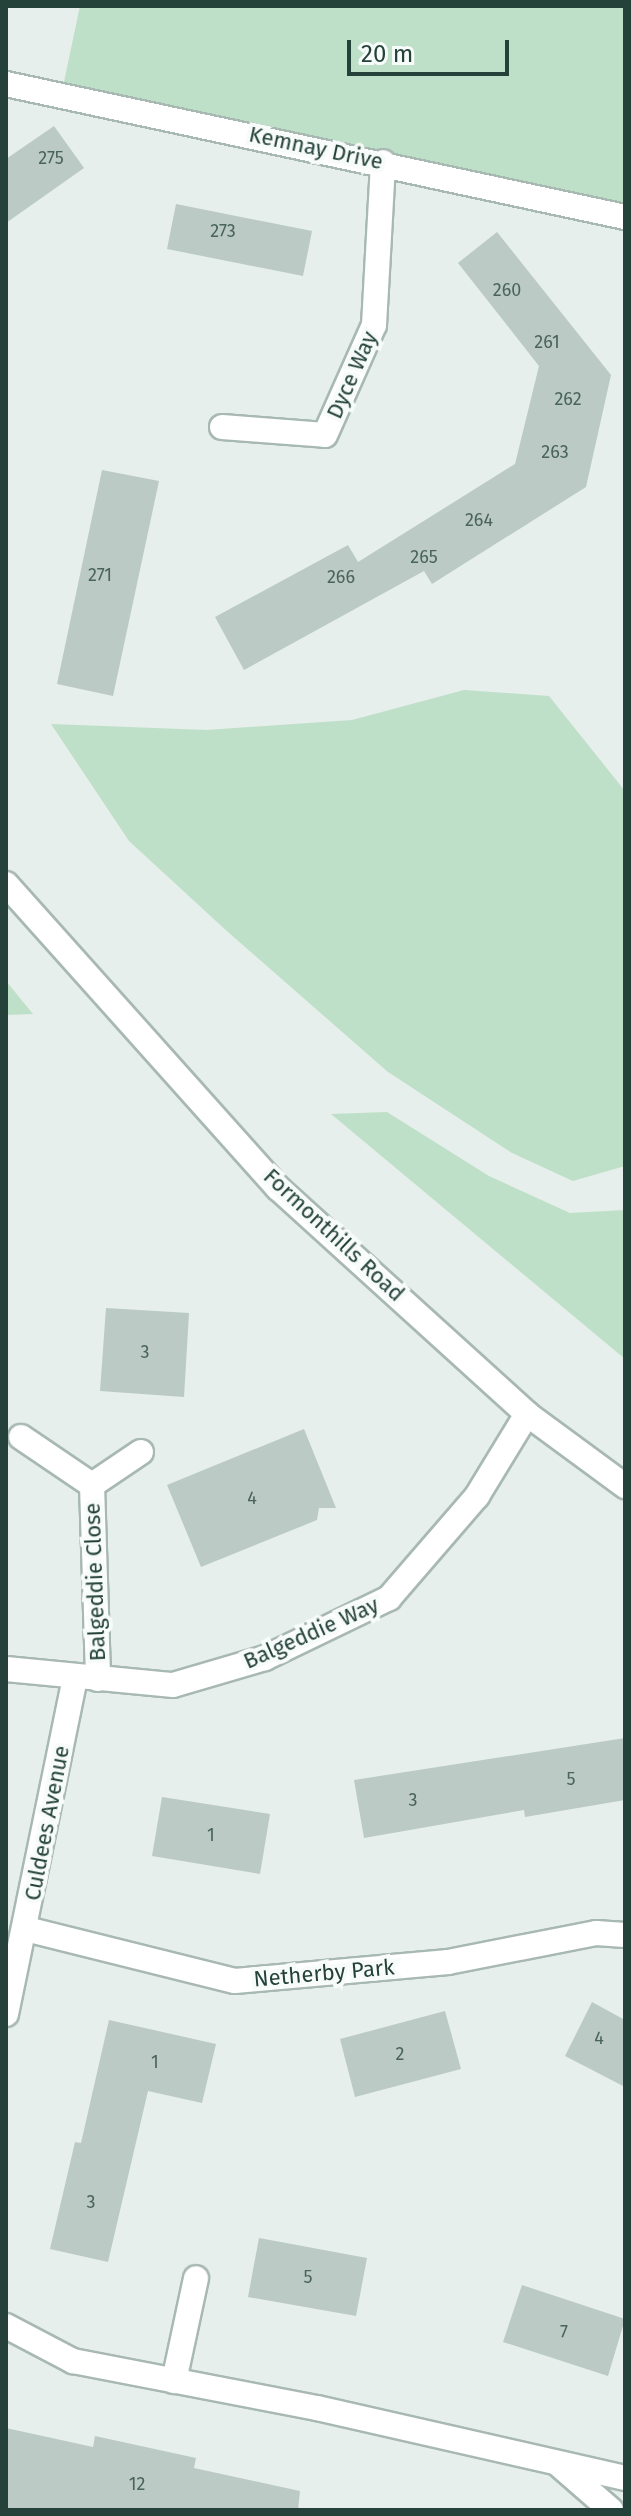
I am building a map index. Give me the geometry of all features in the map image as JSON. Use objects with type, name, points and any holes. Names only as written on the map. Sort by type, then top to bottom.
[{"type":"street","name":"Kemnay Drive","points":[[6,84],[383,162],[625,217]]},
{"type":"street","name":"Dyce Way","points":[[222,427],[325,435],[374,325],[383,162]]},
{"type":"street","name":"Formonthills Road","points":[[6,884],[278,1188],[527,1414],[625,1486]]},
{"type":"street","name":"Balgeddie Way","points":[[6,1669],[173,1685],[265,1658],[389,1598],[477,1496],[527,1414]]},
{"type":"street","name":"Balgeddie Close","points":[[21,1437],[92,1485]]},
{"type":"street","name":"Balgeddie Close","points":[[92,1485],[141,1452]]},
{"type":"street","name":"Balgeddie Close","points":[[87,1679],[92,1485]]},
{"type":"street","name":"Culdees Avenue","points":[[6,2014],[87,1679]]},
{"type":"street","name":"Netherby Park","points":[[26,1929],[235,1981],[448,1962],[596,1933],[625,1935]]},
{"type":"street","points":[[174,2381],[196,2278]]},
{"type":"street","points":[[6,2326],[73,2361],[317,2408],[625,2478]]},
{"type":"street","points":[[556,2462],[611,2510]]},
{"type":"green space","points":[[80,6],[625,6],[625,217],[61,96]]},
{"type":"green space","points":[[464,690],[549,696],[625,791],[625,1166],[573,1181],[512,1153],[388,1072],[229,933],[129,841],[51,724],[207,730],[352,720]]},
{"type":"green space","points":[[6,981],[33,1014],[6,1015]]},
{"type":"green space","points":[[387,1112],[489,1176],[570,1213],[625,1210],[625,1359],[331,1114]]},
{"type":"building","points":[[54,126],[84,168],[6,223],[6,159]]},
{"type":"building","points":[[176,204],[312,231],[303,276],[167,249]]},
{"type":"building","points":[[497,232],[611,375],[586,487],[432,584],[424,571],[244,670],[215,617],[348,545],[358,562],[515,464],[539,366],[458,263]]},
{"type":"building","points":[[102,470],[159,481],[113,696],[57,684]]},
{"type":"building","points":[[106,1308],[189,1313],[184,1397],[100,1391]]},
{"type":"building","points":[[304,1429],[336,1508],[319,1508],[317,1520],[201,1567],[167,1485]]},
{"type":"building","points":[[625,1738],[625,1800],[525,1817],[524,1810],[364,1838],[354,1780]]},
{"type":"building","points":[[162,1797],[270,1814],[260,1874],[152,1856]]},
{"type":"building","points":[[592,2002],[625,2020],[625,2087],[565,2056]]},
{"type":"building","points":[[445,2011],[461,2069],[355,2097],[340,2039]]},
{"type":"building","points":[[109,2020],[216,2044],[202,2103],[148,2091],[108,2262],[50,2249],[75,2142],[81,2143]]},
{"type":"building","points":[[259,2238],[367,2258],[356,2316],[248,2297]]},
{"type":"building","points":[[522,2285],[625,2319],[608,2376],[503,2342]]},
{"type":"building","points":[[6,2428],[93,2447],[95,2436],[196,2458],[194,2468],[300,2491],[298,2510],[6,2510]]}]
